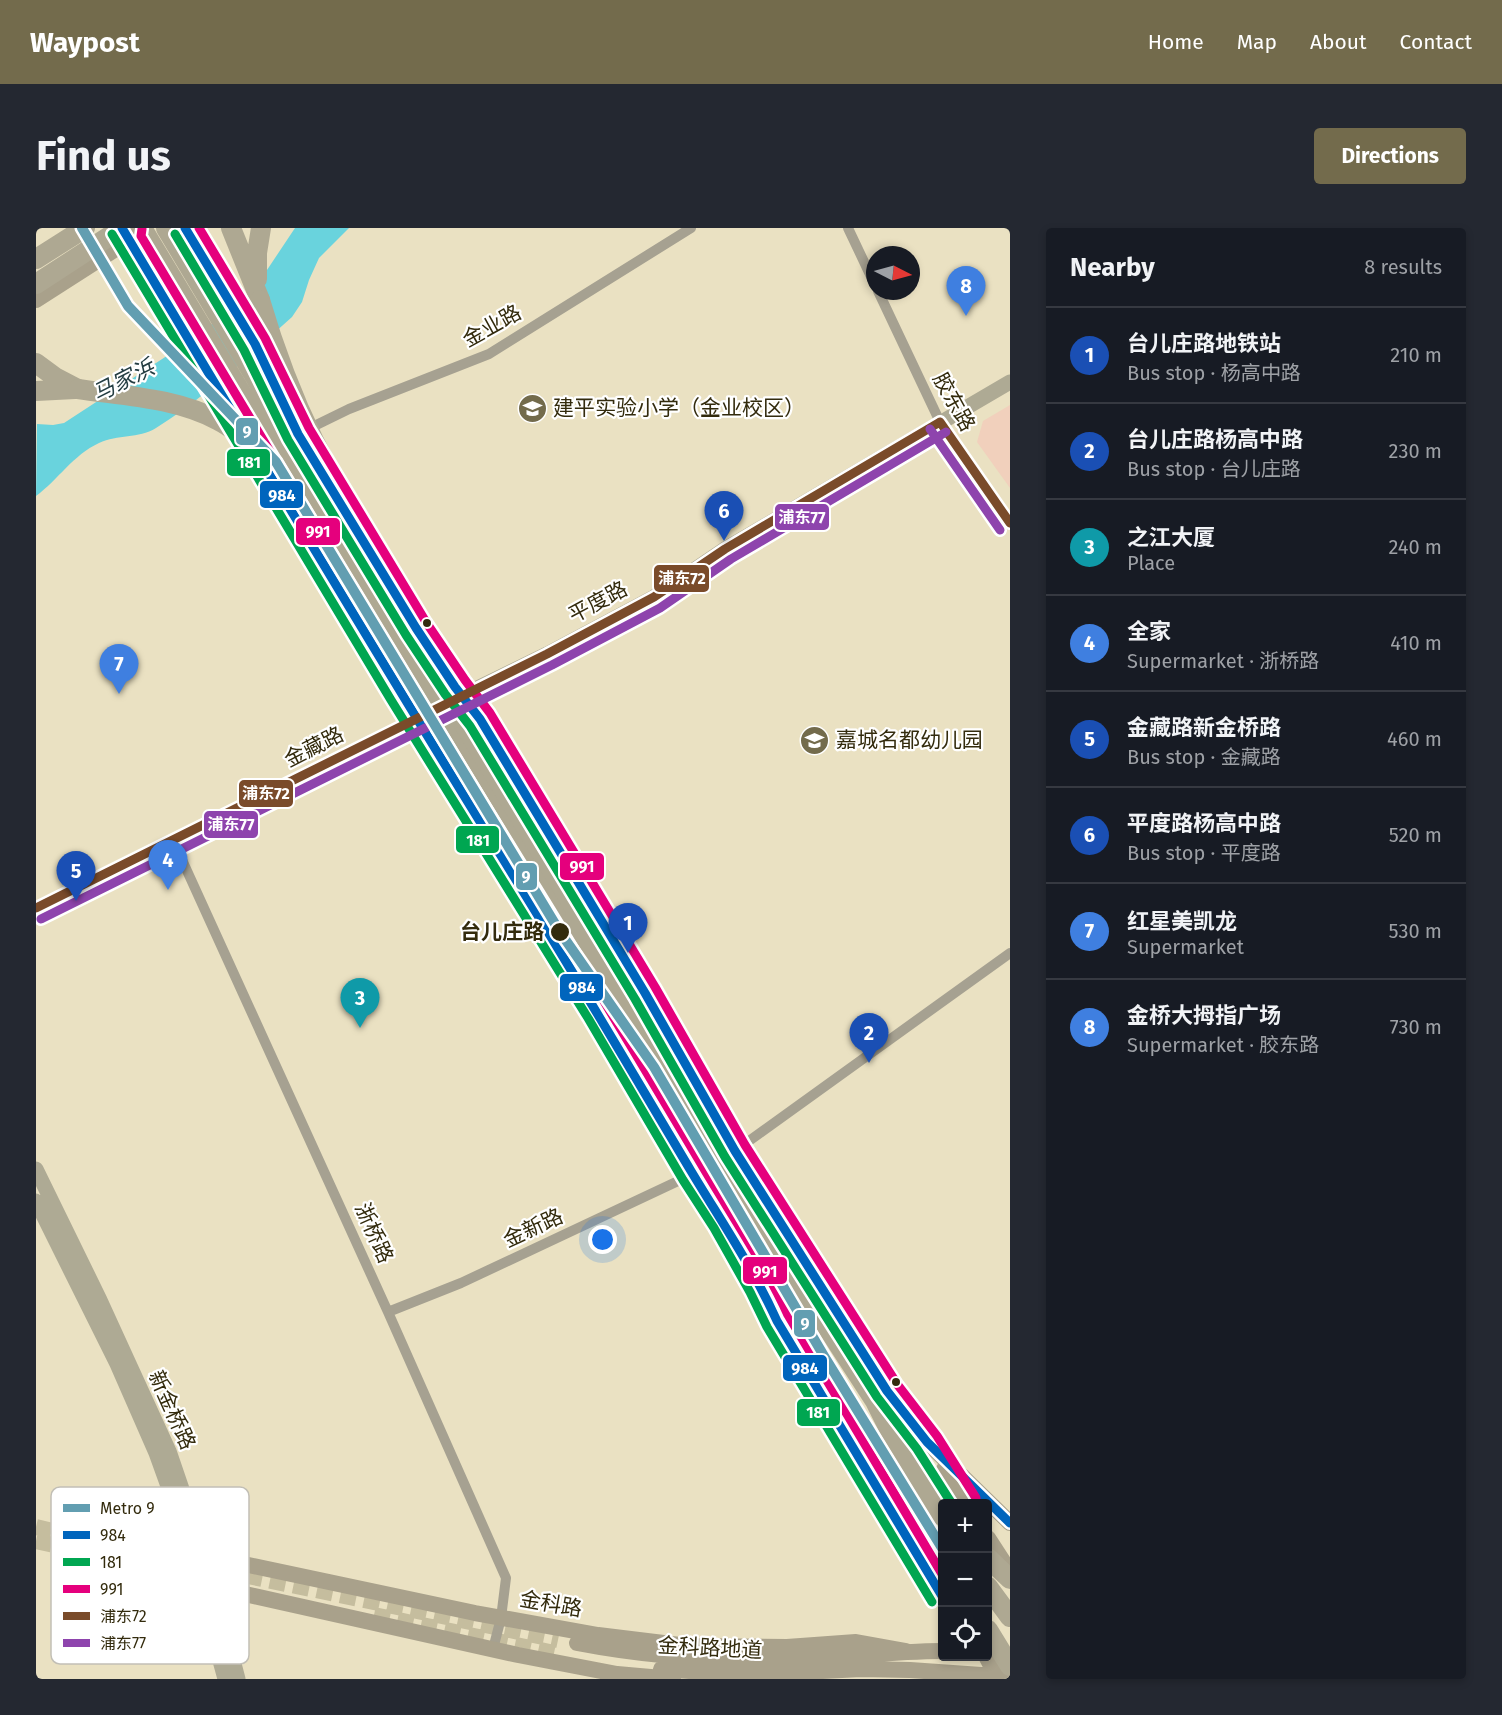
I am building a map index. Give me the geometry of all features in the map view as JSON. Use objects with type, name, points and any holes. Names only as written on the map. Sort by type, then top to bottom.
[{"type":"highway","points":[[36,259],[85,228]]},
{"type":"highway","points":[[166,228],[459,718],[674,1112],[940,1553]]},
{"type":"highway","points":[[231,228],[292,390],[315,442],[393,583],[459,718]]},
{"type":"highway","points":[[260,300],[257,253],[261,228]]},
{"type":"highway","points":[[36,284],[129,230],[399,655]]},
{"type":"highway","points":[[36,363],[55,377],[78,389]]},
{"type":"highway","points":[[36,391],[78,389],[178,406],[220,421],[241,436],[275,471],[303,508],[564,911],[709,1106]]},
{"type":"highway","points":[[615,977],[792,1273],[875,1401],[938,1509]]},
{"type":"highway","points":[[598,1012],[674,1112]]},
{"type":"highway","points":[[726,1198],[761,1286]]},
{"type":"highway","points":[[890,1429],[938,1500]]},
{"type":"highway","points":[[992,1563],[1010,1579]]},
{"type":"highway","points":[[992,1594],[1010,1617]]},
{"type":"highway","points":[[992,1636],[1010,1660]]},
{"type":"highway","points":[[992,1643],[1004,1675]]},
{"type":"main road","points":[[36,254],[74,228]]},
{"type":"main road","points":[[36,279],[110,228]]},
{"type":"main road","points":[[36,300],[129,230],[148,228]]},
{"type":"main road","points":[[185,228],[266,364],[298,434],[416,628],[455,687],[480,719],[645,993],[709,1106],[740,1147],[887,1391],[927,1442],[963,1499]]},
{"type":"main road","points":[[129,230],[188,338],[416,718],[598,1012],[693,1174],[724,1222],[761,1286],[777,1321],[938,1589]]},
{"type":"main road","points":[[927,1442],[1010,1523]]},
{"type":"main road","points":[[992,1545],[1010,1572]]},
{"type":"main road","name":"金科路","points":[[249,1565],[501,1618],[598,1635],[688,1647],[787,1647],[856,1642],[906,1651],[938,1651]]},
{"type":"main road","points":[[249,1596],[616,1674],[673,1679]]},
{"type":"main road","name":"金科路地道","points":[[559,1647],[631,1666],[714,1674],[787,1674],[862,1668]]},
{"type":"main road","name":"金科路","points":[[862,1668],[906,1651]]},
{"type":"main road","points":[[992,1655],[1010,1655]]},
{"type":"main road","points":[[992,1661],[1004,1675]]},
{"type":"main road","points":[[862,1668],[1004,1675]]},
{"type":"street","name":"金业路","points":[[298,434],[349,409],[489,354],[691,228]]},
{"type":"street","points":[[848,228],[866,266]]},
{"type":"street","name":"胶东路","points":[[882,300],[940,422],[1010,523]]},
{"type":"street","name":"平度路","points":[[416,718],[547,654],[654,597],[725,549],[1010,382]]},
{"type":"street","name":"金藏路","points":[[36,908],[416,718]]},
{"type":"street","name":"浙桥路","points":[[173,840],[388,1312],[506,1578],[501,1618],[493,1649]]},
{"type":"street","points":[[740,1147],[1010,953]]},
{"type":"street","name":"新金桥路","points":[[36,1169],[100,1300],[169,1451],[179,1487]]},
{"type":"street","name":"金新路","points":[[388,1312],[461,1283],[693,1174]]},
{"type":"street","name":"新金桥路","points":[[36,1201],[117,1364],[170,1487]]},
{"type":"street","name":"新金桥路","points":[[222,1664],[225,1679]]},
{"type":"street","name":"新金桥路","points":[[233,1664],[238,1679]]},
{"type":"shaded area","points":[[1010,405],[1010,488],[977,442],[983,421]]},
{"type":"water","points":[[295,228],[349,228],[319,258],[302,302],[292,317],[226,376],[174,416],[149,431],[106,440],[90,448],[36,496],[37,424],[64,423],[179,348],[249,297]]},
{"type":"tunnel","points":[[36,1527],[51,1531]]},
{"type":"tunnel","points":[[36,1541],[51,1544]]},
{"type":"tunnel","points":[[249,1576],[558,1640]]},
{"type":"tunnel","points":[[374,1615],[559,1654]]},
{"type":"metro line","name":"9","points":[[82,228],[128,306],[276,462],[560,932],[654,1067],[824,1356],[938,1541]]},
{"type":"transit line","name":"984","points":[[122,228],[736,1245],[777,1321],[938,1589]]},
{"type":"transit line","name":"984","points":[[185,228],[255,344],[298,434],[416,628],[455,687],[480,719],[645,993],[735,1151],[887,1391],[927,1442],[1010,1523]]},
{"type":"transit line","name":"991","points":[[199,228],[265,338],[309,428],[426,622],[490,713],[655,987],[745,1145],[897,1384],[937,1436],[976,1498]]},
{"type":"transit line","name":"991","points":[[142,229],[141,236],[746,1237],[788,1315],[938,1567]]},
{"type":"transit line","name":"181","points":[[112,234],[391,700],[588,1018],[683,1180],[714,1228],[767,1327],[932,1602]]},
{"type":"transit line","name":"181","points":[[175,234],[244,350],[288,440],[406,635],[445,694],[470,726],[635,999],[725,1157],[877,1397],[917,1449],[949,1499]]},
{"type":"transit line","name":"浦东72","points":[[940,422],[1010,523]]},
{"type":"transit line","name":"浦东72","points":[[36,908],[547,654],[654,597],[725,549],[940,422]]},
{"type":"transit line","name":"浦东77","points":[[930,429],[1000,530]]},
{"type":"transit line","name":"浦东77","points":[[41,919],[552,665],[660,608],[731,559],[946,432]]},
{"type":"place","name":"金桥大拇指广场","points":[[966,316]]},
{"type":"place","name":"建平实验小学（金业校区）","points":[[532,408]]},
{"type":"place","name":"平度路杨高中路","points":[[724,541]]},
{"type":"place","name":"红星美凯龙","points":[[119,694]]},
{"type":"place","name":"嘉城名都幼儿园","points":[[815,740]]},
{"type":"place","name":"全家","points":[[168,890]]},
{"type":"place","name":"金藏路新金桥路","points":[[76,901]]},
{"type":"place","name":"台儿庄路","points":[[560,932]]},
{"type":"place","name":"台儿庄路地铁站","points":[[628,953]]},
{"type":"place","name":"之江大厦","points":[[360,1028]]},
{"type":"place","name":"台儿庄路杨高中路","points":[[869,1063]]},
{"type":"water label","name":"马家浜","points":[[123,380]]}]
